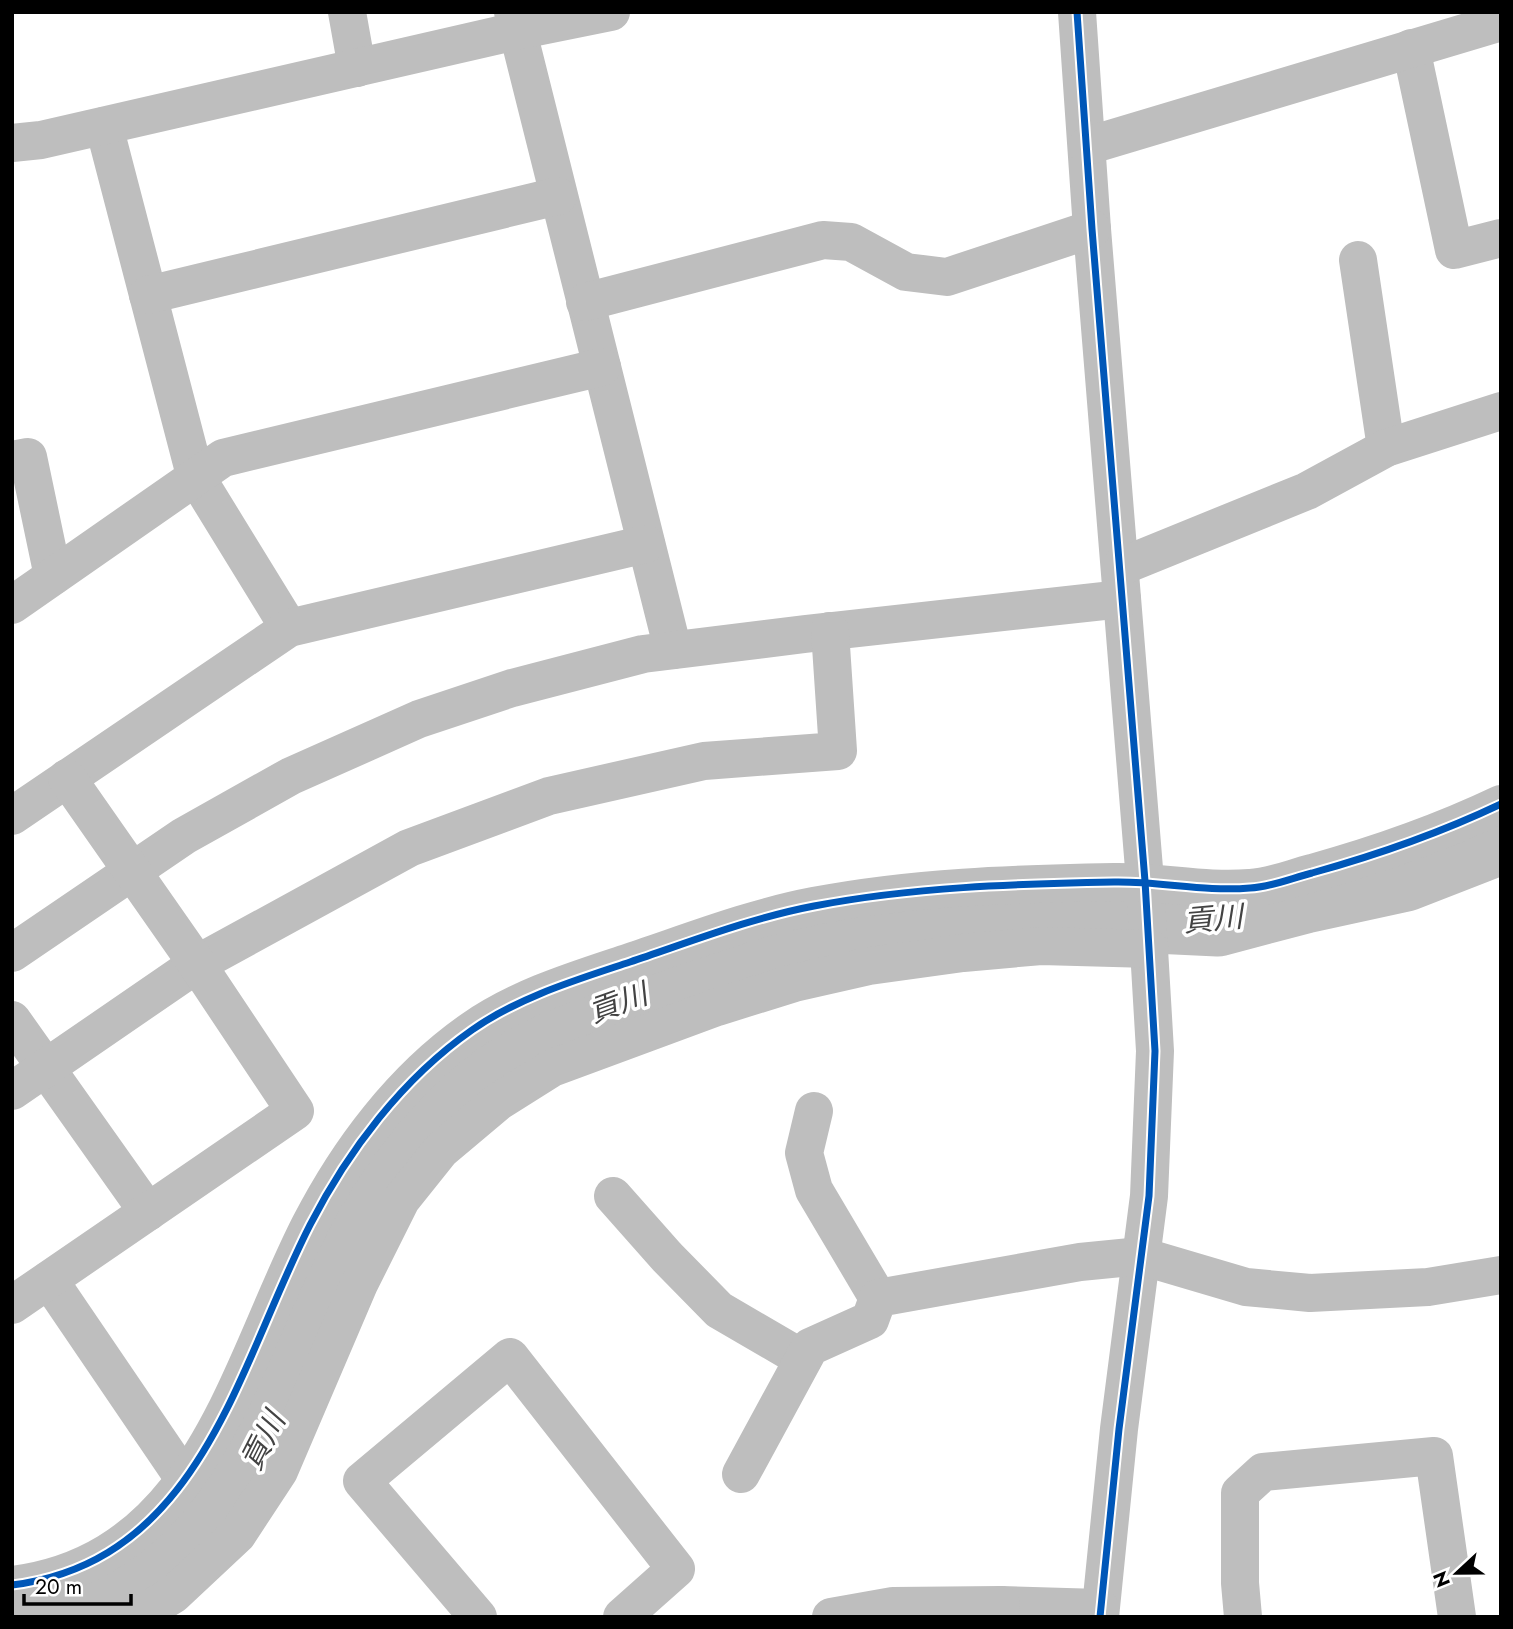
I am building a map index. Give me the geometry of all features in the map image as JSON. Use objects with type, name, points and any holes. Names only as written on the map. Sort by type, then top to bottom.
[{"type":"street","points":[[347,12],[357,68]]},
{"type":"street","points":[[12,143],[41,140],[357,68],[515,22],[611,12]]},
{"type":"street","points":[[831,1617],[893,1606],[1001,1605],[1100,1613],[1119,1429],[1149,1196],[1154,1064],[1146,887],[1092,229],[1077,12]]},
{"type":"street","points":[[515,22],[673,650]]},
{"type":"street","points":[[1087,146],[1501,22]]},
{"type":"street","points":[[1411,48],[1454,250],[1501,238]]},
{"type":"street","points":[[104,125],[195,475],[289,628]]},
{"type":"street","points":[[148,295],[558,196]]},
{"type":"street","points":[[585,302],[823,240],[851,242],[906,272],[947,277],[1092,229]]},
{"type":"street","points":[[1358,260],[1386,448]]},
{"type":"street","points":[[12,605],[223,458],[601,367]]},
{"type":"street","points":[[12,953],[184,836],[291,776],[419,719],[512,688],[643,654],[830,631],[1121,583],[1307,491],[1386,448],[1501,411]]},
{"type":"street","points":[[12,460],[28,457],[53,576]]},
{"type":"street","points":[[12,816],[289,628],[646,544]]},
{"type":"street","points":[[12,1091],[197,964],[409,848],[549,796],[704,761],[838,751],[830,631]]},
{"type":"street","points":[[12,1305],[295,1111],[197,964],[67,778]]},
{"type":"street","points":[[12,1585],[55,1578],[98,1560],[135,1535],[178,1490],[211,1438],[239,1386],[310,1224],[361,1141],[420,1072],[474,1028],[546,990],[720,932],[809,906],[898,892],[985,885],[1255,888],[1414,842],[1501,804]]},
{"type":"street","points":[[155,1612],[237,1535],[279,1471],[359,1284],[401,1200],[441,1150],[498,1102],[552,1068],[717,1007],[794,983],[869,966],[963,953],[1041,946],[1150,949]]},
{"type":"street","points":[[12,1020],[148,1212]]},
{"type":"street","points":[[741,1474],[810,1346],[870,1321],[878,1298],[814,1190],[804,1153],[814,1111]]},
{"type":"street","points":[[613,1196],[719,1310],[803,1359]]},
{"type":"street","points":[[878,1298],[1080,1262],[1141,1256],[1246,1287],[1310,1293],[1428,1287],[1501,1275]]},
{"type":"street","points":[[49,1280],[185,1480]]},
{"type":"street","points":[[478,1617],[362,1481],[510,1357],[676,1569],[622,1617]]},
{"type":"street","points":[[1243,1617],[1240,1583],[1240,1493],[1263,1472],[1434,1456],[1457,1617]]},
{"type":"street","points":[[954,1617],[1001,1605]]},
{"type":"waterway","name":"貢川","points":[[12,1611],[45,1609],[112,1590],[157,1569],[202,1534],[249,1472],[281,1407],[342,1248],[383,1177],[427,1123],[488,1071],[563,1023],[703,971],[814,938],[944,912],[1218,925],[1305,902],[1406,880],[1501,843]]},
{"type":"cycle path","points":[[1077,12],[1145,881],[1155,1051],[1149,1196],[1119,1429],[1100,1617]]},
{"type":"cycle path","points":[[12,1585],[76,1569],[128,1539],[170,1498],[204,1450],[233,1395],[310,1225],[342,1170],[379,1118],[422,1071],[472,1030],[509,1008],[569,983],[721,931],[814,906],[888,895],[1001,885],[1114,882],[1216,889],[1258,887],[1384,851],[1432,834],[1501,804]]}]
